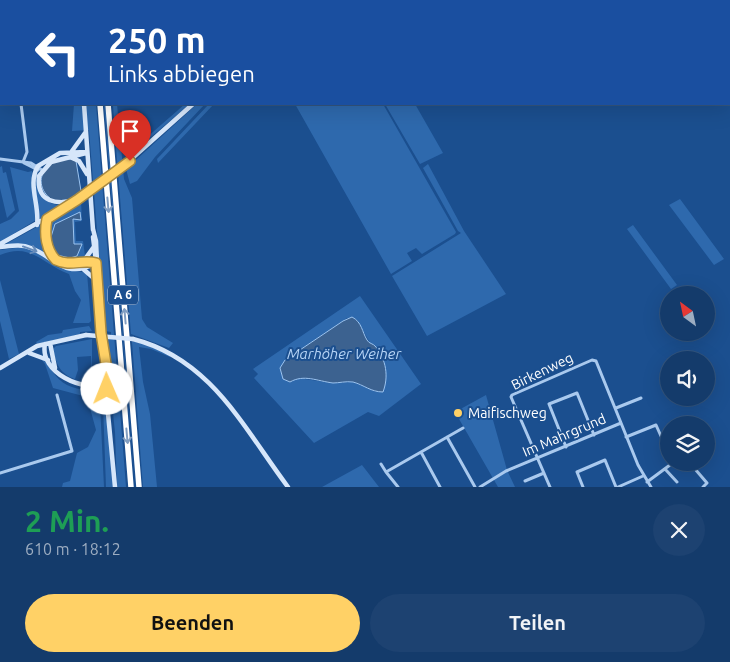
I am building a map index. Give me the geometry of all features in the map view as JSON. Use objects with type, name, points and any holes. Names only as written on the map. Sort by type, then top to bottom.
[{"type":"highway","name":"A 6","points":[[100,105],[131,487]]},
{"type":"highway","name":"A 6","points":[[108,105],[139,487]]},
{"type":"main road","points":[[84,105],[93,247],[96,263]]},
{"type":"main road","points":[[0,245],[77,200],[130,161],[192,105]]},
{"type":"main road","points":[[70,154],[86,132]]},
{"type":"main road","points":[[37,225],[38,212],[33,183],[39,169],[50,157],[87,152]]},
{"type":"main road","points":[[70,154],[83,166],[89,176]]},
{"type":"main road","points":[[39,169],[39,182],[45,197],[58,204],[77,200]]},
{"type":"main road","points":[[47,219],[46,234],[51,255],[62,263],[82,265],[97,282]]},
{"type":"main road","points":[[93,229],[96,241],[103,366],[115,487]]},
{"type":"main road","points":[[0,245],[30,247],[56,265],[69,268],[96,263]]},
{"type":"main road","points":[[82,265],[93,247]]},
{"type":"main road","points":[[101,333],[108,376],[106,382]]},
{"type":"main road","points":[[0,368],[32,348],[86,335],[133,339],[170,352],[205,377],[288,487]]},
{"type":"main road","points":[[15,359],[48,344]]},
{"type":"main road","points":[[48,344],[48,360]]},
{"type":"main road","points":[[48,344],[55,369]]},
{"type":"main road","points":[[28,353],[48,360],[66,380],[86,384],[106,382]]},
{"type":"main road","points":[[93,383],[103,366]]},
{"type":"main road","points":[[93,383],[107,398]]},
{"type":"street","points":[[21,105],[26,151],[24,162]]},
{"type":"street","points":[[0,159],[24,162],[39,169]]},
{"type":"street","name":"Birkenweg","points":[[537,459],[512,401],[512,395],[592,360],[596,361],[621,424]]},
{"type":"street","points":[[566,447],[549,404],[577,393],[594,435]]},
{"type":"street","points":[[0,473],[72,452],[58,395]]},
{"type":"street","points":[[616,408],[641,398]]},
{"type":"street","name":"Im Mahrgrund","points":[[480,487],[506,471],[621,424],[643,476],[651,487]]},
{"type":"street","points":[[626,436],[656,424],[660,435]]},
{"type":"street","points":[[386,472],[463,428]]},
{"type":"street","points":[[447,437],[475,487]]},
{"type":"street","points":[[421,452],[440,487]]},
{"type":"street","points":[[537,459],[550,487]]},
{"type":"street","points":[[583,487],[577,472],[605,460],[617,487],[643,476]]},
{"type":"street","points":[[381,464],[398,487]]},
{"type":"street","points":[[647,482],[662,471]]},
{"type":"street","points":[[667,471],[677,482]]},
{"type":"street","points":[[697,471],[707,483],[703,487]]},
{"type":"street","points":[[525,481],[544,473]]},
{"type":"shaded area","points":[[74,105],[96,105],[126,487],[117,487],[115,432],[105,338],[111,338],[111,332],[105,331],[89,130],[72,131]]},
{"type":"shaded area","points":[[104,105],[105,105],[135,487]]},
{"type":"shaded area","points":[[113,105],[117,105],[124,179],[132,198],[142,319],[147,327],[173,343],[169,348],[131,334]]},
{"type":"shaded area","points":[[184,105],[189,105],[126,158],[128,149],[146,138]]},
{"type":"shaded area","points":[[196,105],[204,105],[155,157],[137,181],[130,184],[126,169]]},
{"type":"shaded area","points":[[208,105],[213,105],[158,163],[157,159]]},
{"type":"shaded area","points":[[296,105],[384,105],[456,232],[422,254],[416,248],[407,253],[412,261],[391,274]]},
{"type":"shaded area","points":[[386,105],[416,105],[443,153],[420,164]]},
{"type":"shaded area","points":[[428,164],[464,231],[506,294],[427,336],[392,276],[461,233],[458,231],[423,168]]},
{"type":"shaded area","points":[[2,166],[3,173],[6,172],[15,210],[7,218],[0,188],[0,167]]},
{"type":"shaded area","points":[[10,167],[28,172],[32,171],[36,220],[0,242],[0,224],[11,219],[19,211]]},
{"type":"shaded area","points":[[37,173],[38,186],[42,196],[51,203],[64,205],[40,221],[35,185]]},
{"type":"shaded area","points":[[680,199],[724,259],[714,265],[669,205]]},
{"type":"shaded area","points":[[81,201],[82,221],[75,222],[76,241],[83,241],[85,256],[75,261],[67,262],[52,252],[48,244],[46,227],[57,214]]},
{"type":"shaded area","points":[[44,223],[46,246],[48,253],[53,259],[67,264],[89,263],[89,265],[66,266],[54,262],[30,245],[4,245]]},
{"type":"shaded area","points":[[633,225],[677,285],[669,286],[627,229]]},
{"type":"shaded area","points":[[23,247],[37,252],[57,267],[87,273],[91,321],[89,323],[73,323],[81,300],[75,291],[69,274],[28,253],[20,251],[0,255],[0,250]]},
{"type":"shaded area","points":[[0,280],[19,354],[9,359],[0,321]]},
{"type":"shaded area","points":[[360,296],[421,384],[379,416],[368,412],[314,443],[254,378],[258,374],[253,369]],"holes":[[[347,318],[357,320],[370,343],[376,392],[353,382],[332,383],[298,378],[292,355]]]},
{"type":"shaded area","points":[[89,326],[92,331],[80,332],[80,334],[38,345],[36,342],[48,335],[62,333],[63,330]]},
{"type":"shaded area","points":[[92,339],[92,376],[91,356],[77,357],[78,370],[75,379],[70,377],[57,364],[53,349],[56,346]]},
{"type":"shaded area","points":[[132,342],[140,342],[171,355],[170,357],[151,349],[139,347],[143,382],[150,414],[157,487],[143,487]]},
{"type":"shaded area","points":[[39,356],[55,375],[67,385],[91,393],[98,399],[100,404],[104,487],[62,487],[63,483],[70,481],[77,453],[88,447],[96,430],[87,397],[53,388],[45,364]]},
{"type":"shaded area","points":[[100,393],[105,402],[114,487],[106,487],[103,404]]},
{"type":"shaded area","points":[[486,395],[507,470],[515,487],[498,487],[455,412]]},
{"type":"shaded area","points":[[362,465],[379,487],[322,487]]},
{"type":"water","points":[[71,159],[76,161],[81,191],[68,200],[54,201],[45,193],[41,183],[43,173],[53,162]]},
{"type":"water","points":[[80,212],[81,220],[73,219],[74,244],[82,244],[77,256],[70,258],[57,255],[50,240],[55,224]]},
{"type":"water","name":"Marhöher Weiher","points":[[352,317],[358,322],[365,337],[376,347],[382,357],[386,368],[383,392],[375,391],[353,382],[333,383],[300,378],[290,382],[283,379],[280,368],[285,360]]},
{"type":"place","name":"Maifischweg","points":[[458,413]]},
{"type":"route","points":[[107,389],[106,382],[108,376],[101,333],[96,263],[90,261],[69,264],[56,260],[51,255],[47,246],[46,225],[47,219],[77,200],[130,161]]}]
